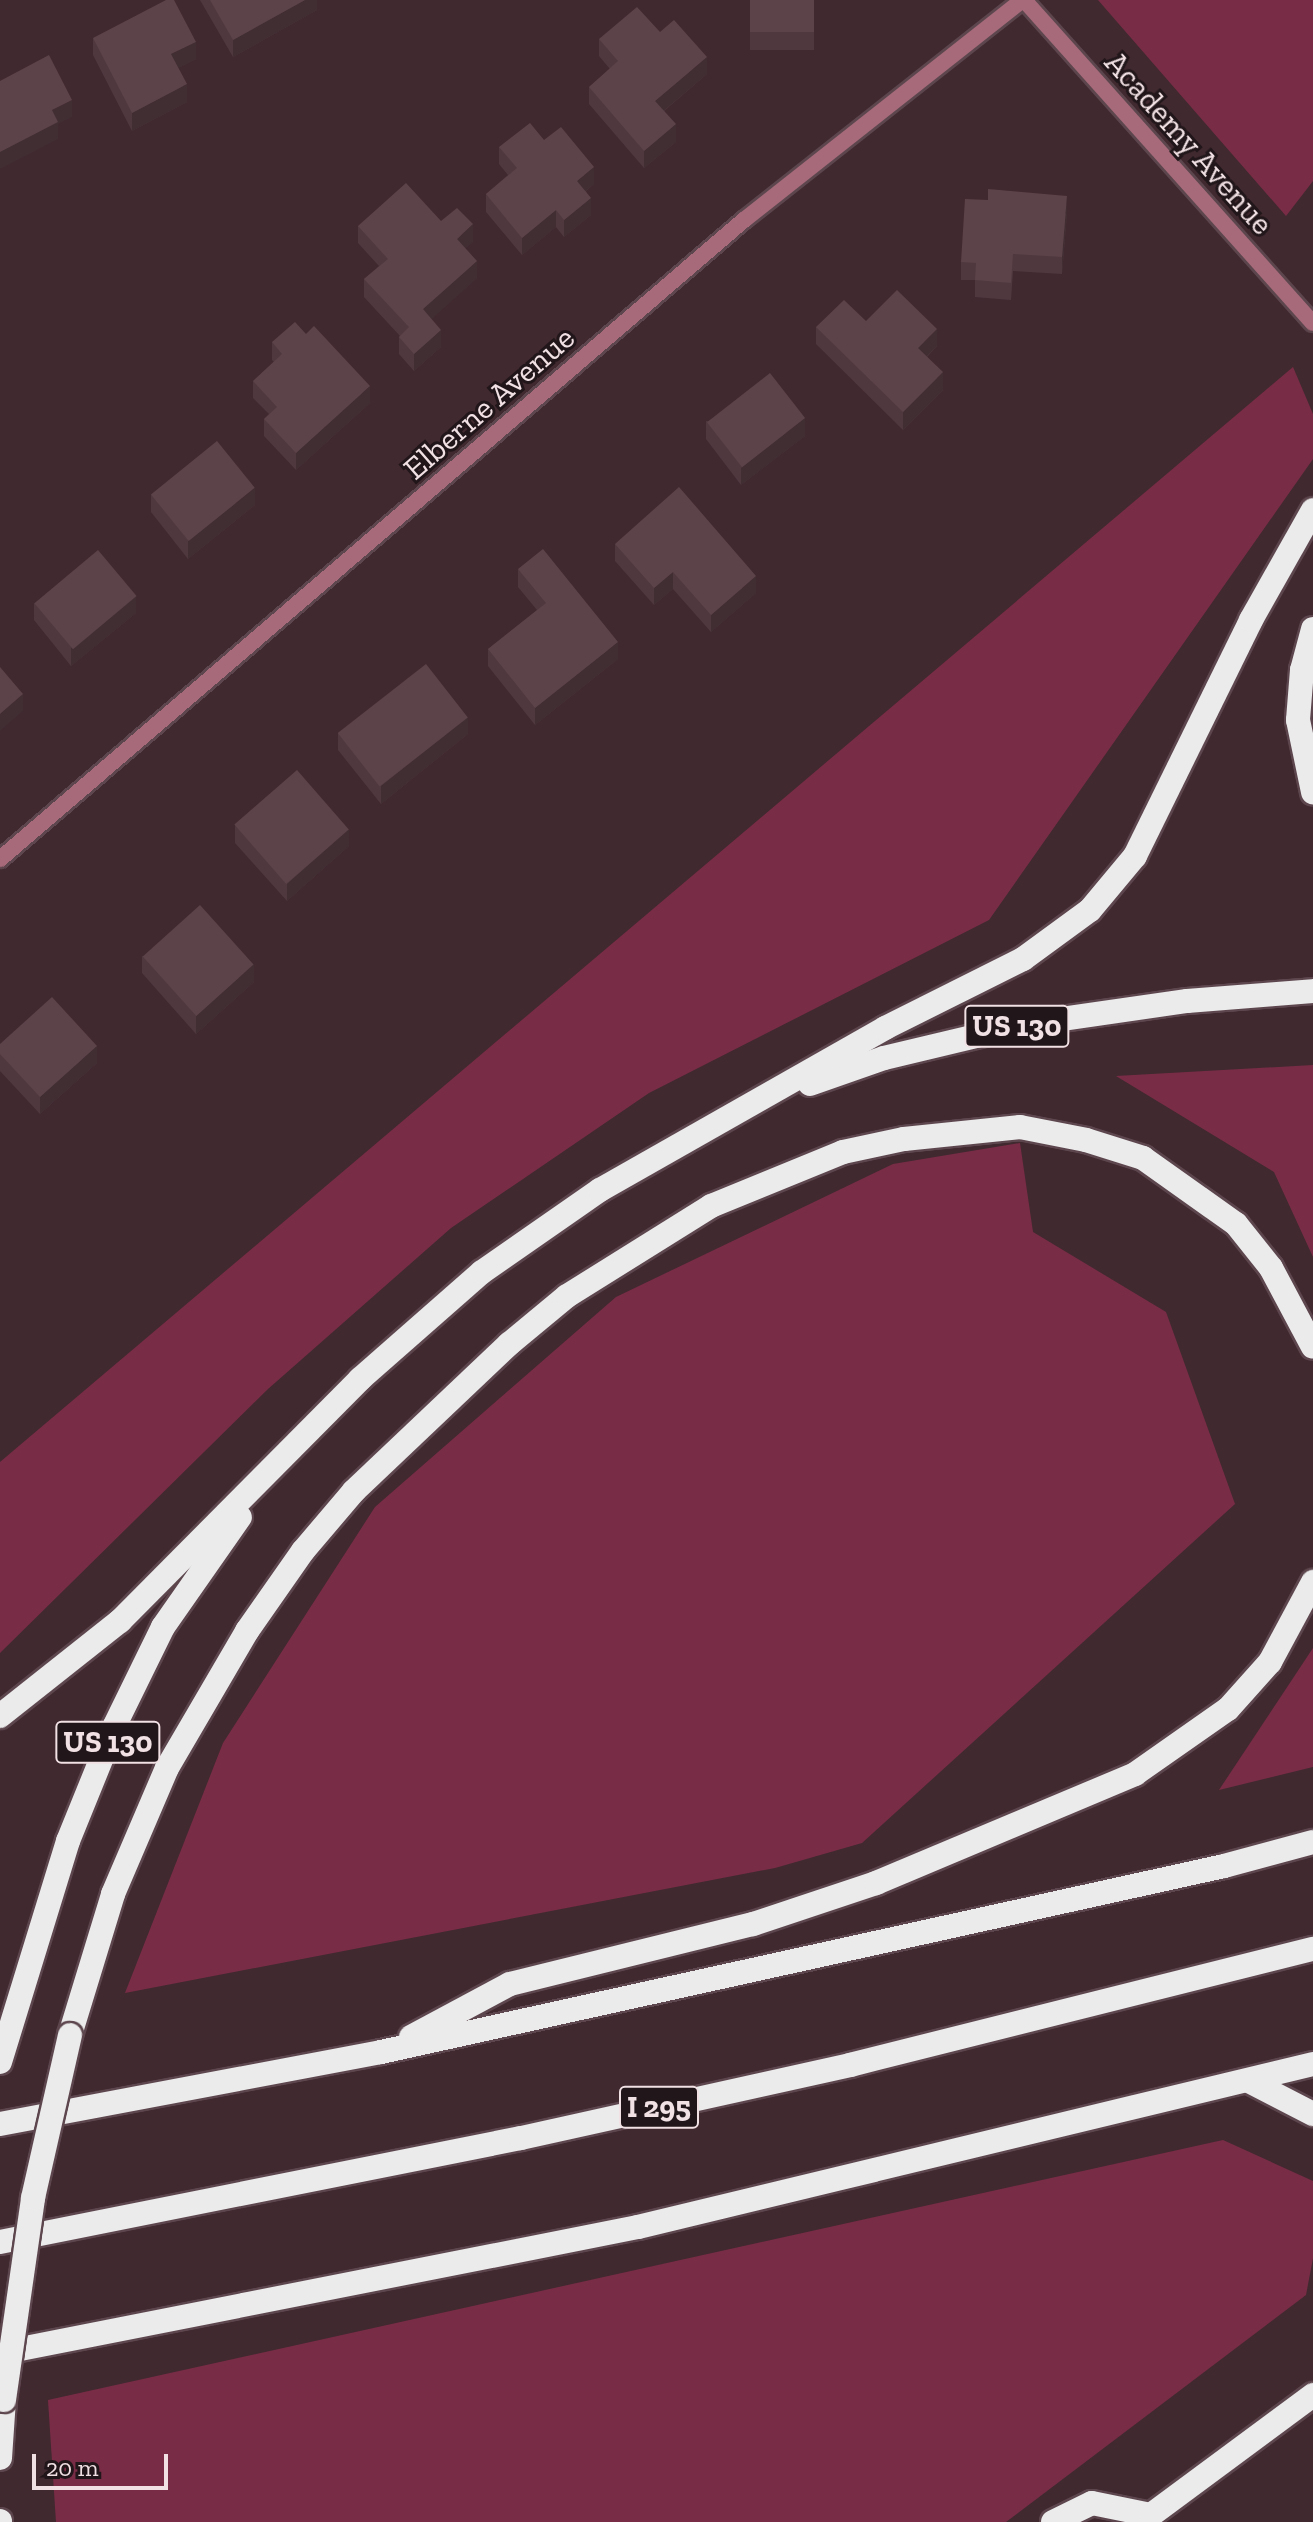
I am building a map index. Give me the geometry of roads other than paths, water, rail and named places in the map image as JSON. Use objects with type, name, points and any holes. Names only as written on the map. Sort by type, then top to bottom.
[{"type":"highway","points":[[734,1115],[885,1028],[1023,959],[1090,910],[1135,856],[1257,608],[1313,510]]},
{"type":"highway","points":[[1313,629],[1302,670],[1298,720],[1313,792]]},
{"type":"highway","name":"US 130","points":[[2,2055],[68,1841],[115,1725],[163,1627],[275,1466],[360,1379],[482,1272],[600,1190],[734,1115],[884,1058],[1027,1024],[1187,1001],[1313,991]]},
{"type":"highway","points":[[0,2458],[4,2400],[29,2223],[70,2035],[113,1894],[167,1768],[247,1631],[303,1551],[354,1491],[509,1344],[567,1296],[711,1206],[843,1152],[904,1139],[1020,1127],[1086,1140],[1143,1158],[1236,1224],[1271,1268],[1313,1347]]},
{"type":"highway","points":[[0,1716],[120,1621],[275,1466]]},
{"type":"highway","points":[[381,2052],[510,1984],[627,1959],[767,1920],[876,1883],[1135,1774],[1228,1709],[1270,1662],[1313,1582]]},
{"type":"highway","points":[[0,2124],[381,2052],[1224,1866],[1313,1842]]},
{"type":"highway","name":"I 295","points":[[0,2242],[506,2141],[820,2072],[1313,1949]]},
{"type":"highway","points":[[0,2353],[638,2227],[1313,2064]]},
{"type":"highway","points":[[1249,2081],[1313,2114]]},
{"type":"highway","points":[[1053,2522],[1092,2503],[1151,2515],[1313,2395]]},
{"type":"street","name":"Academy Avenue","points":[[1024,0],[1313,323]]},
{"type":"street","name":"Elberne Avenue","points":[[0,859],[744,220],[1024,0]]}]
